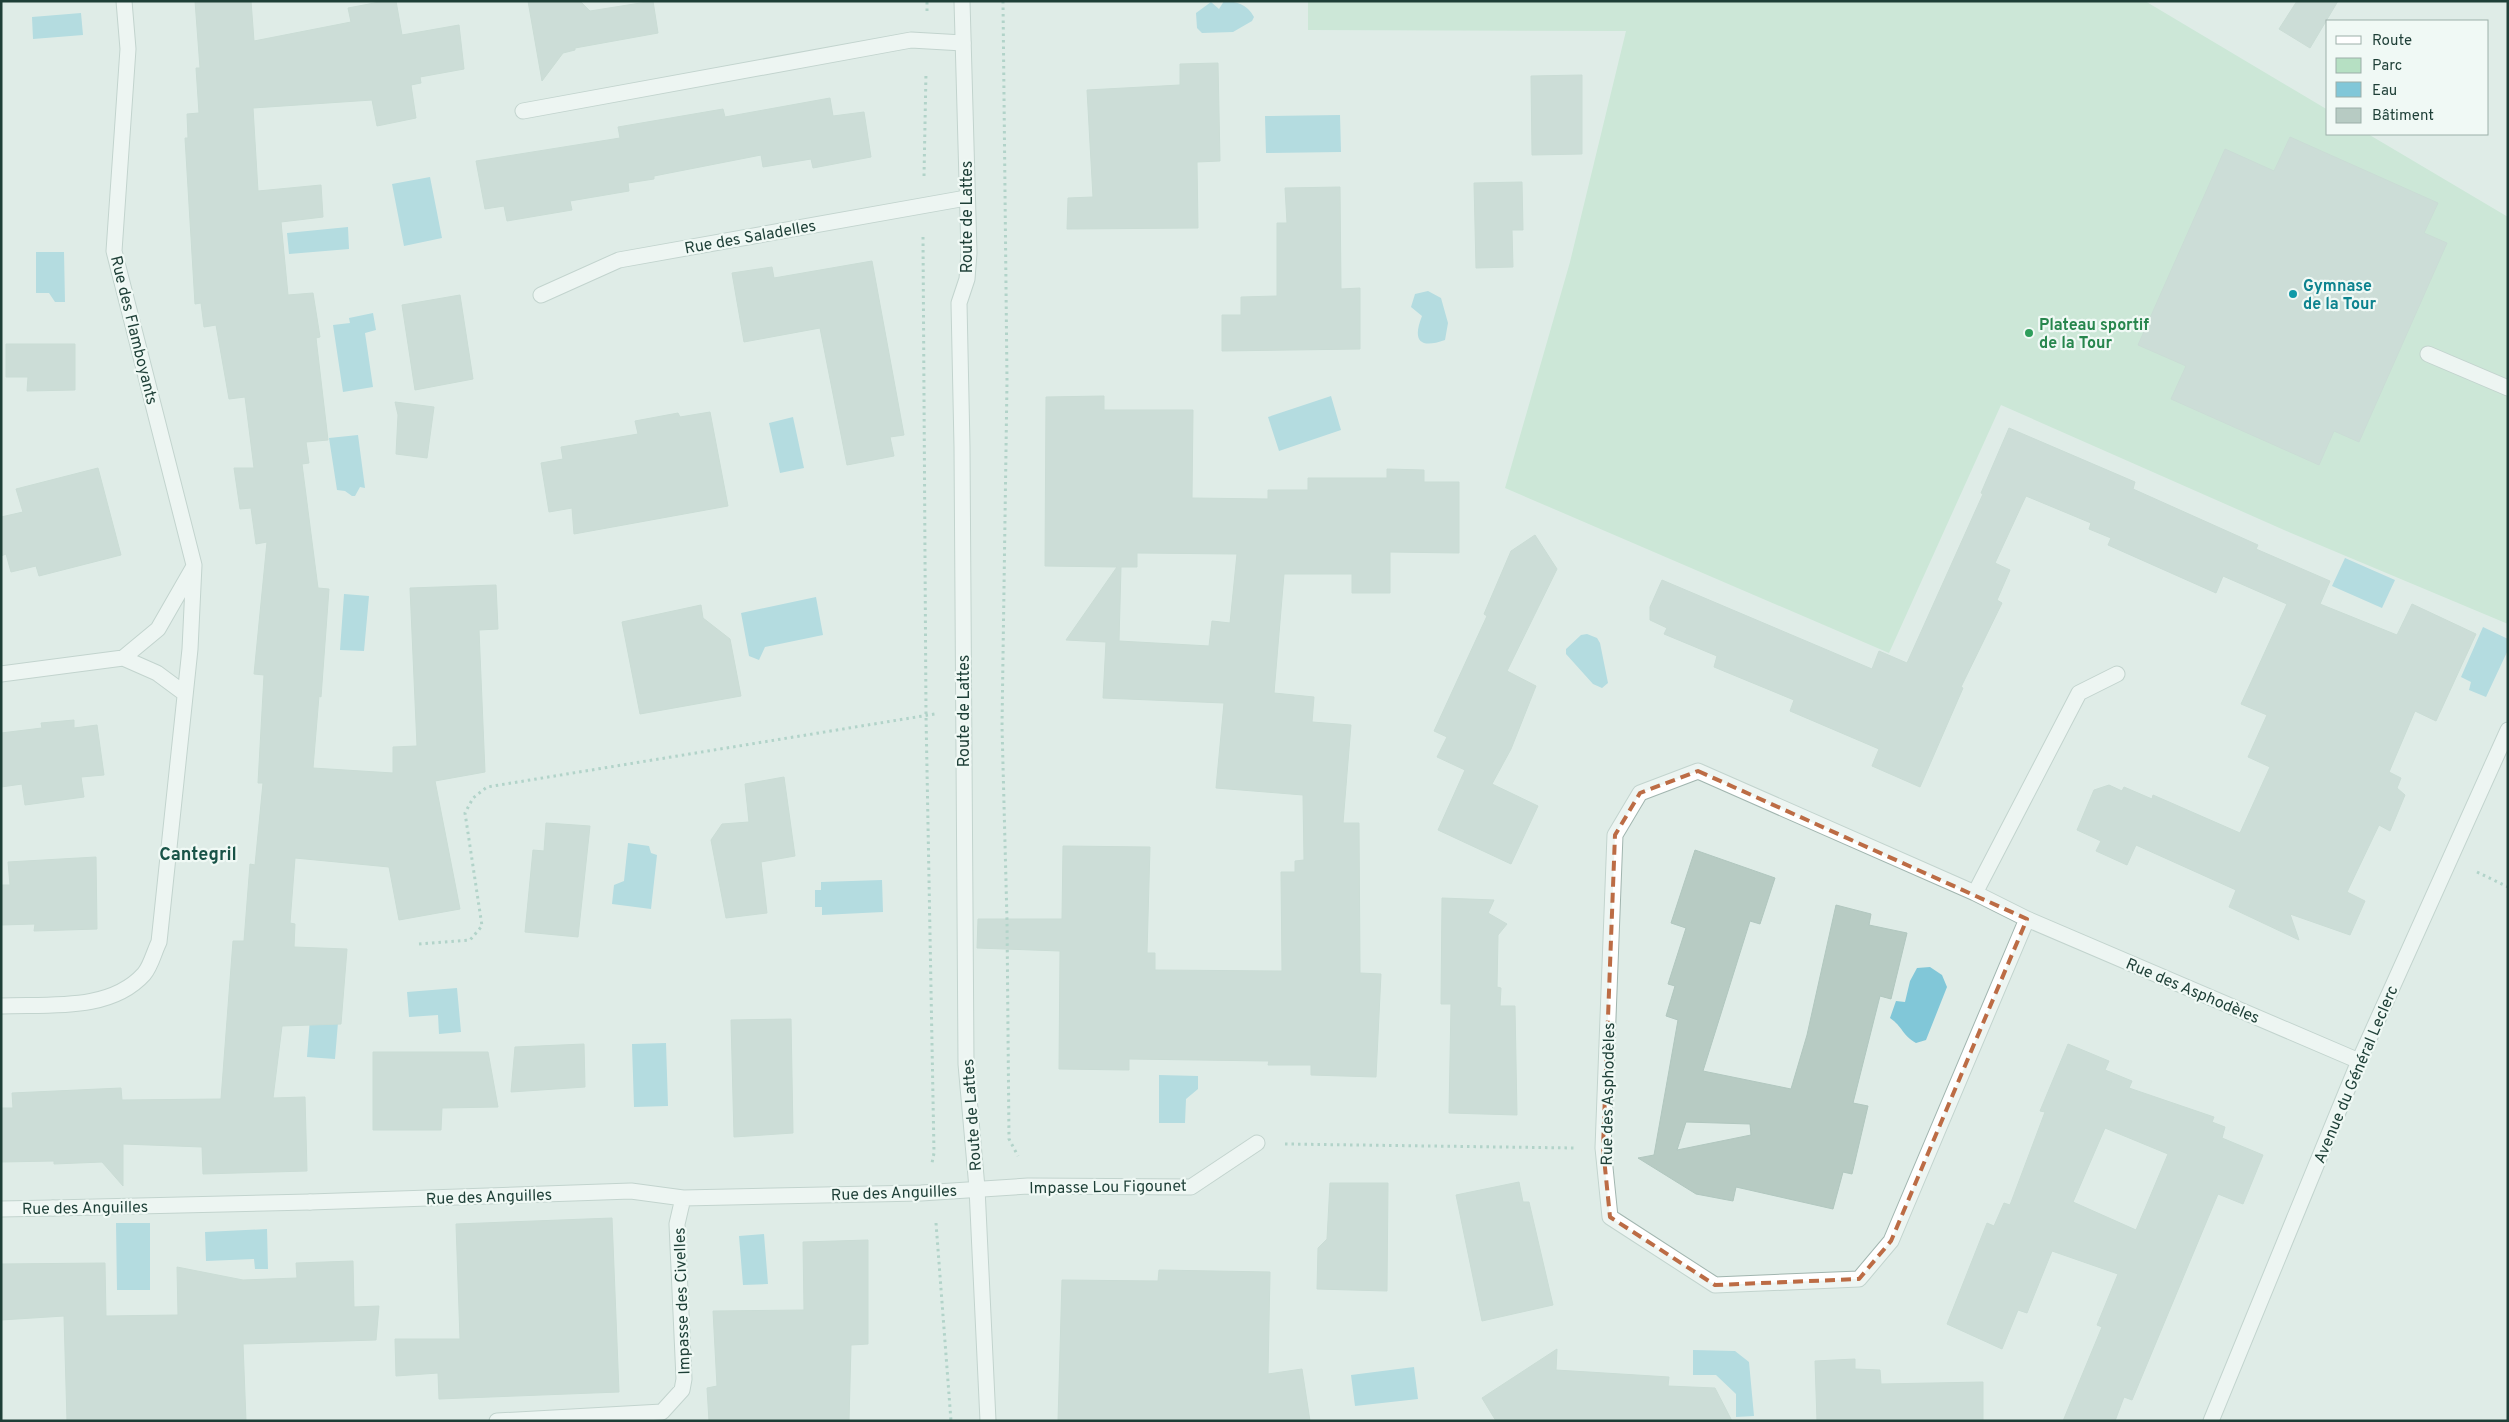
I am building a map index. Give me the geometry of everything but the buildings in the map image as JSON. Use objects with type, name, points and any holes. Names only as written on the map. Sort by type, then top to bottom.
[{"type":"street","name":"Rue des Flamboyants","points":[[1,1006],[94,1002],[122,992],[145,973],[158,942],[190,649],[194,565],[114,251],[128,49],[124,1]]},
{"type":"street","name":"Route de Lattes","points":[[962,1],[969,253],[967,279],[959,303],[962,447],[966,1064],[977,1188],[988,1421]]},
{"type":"street","points":[[524,111],[911,40],[963,43]]},
{"type":"street","name":"Rue des Saladelles","points":[[541,295],[618,260],[966,198]]},
{"type":"street","points":[[2428,354],[2508,388]]},
{"type":"street","points":[[124,658],[158,629],[194,565]]},
{"type":"street","points":[[1,674],[124,658],[157,673],[184,693]]},
{"type":"street","points":[[1975,893],[2079,694],[2117,674]]},
{"type":"street","name":"Avenue du Général Leclerc","points":[[2210,1421],[2359,1061],[2508,730]]},
{"type":"street","name":"Rue des Asphodèles","points":[[2027,919],[1891,1241],[1859,1279],[1715,1285],[1610,1217],[1603,1148],[1615,835],[1640,794],[1698,771],[1975,893],[2027,919],[2359,1061]]},
{"type":"street","name":"Impasse Lou Figounet","points":[[977,1188],[1028,1186],[1191,1187],[1257,1143]]},
{"type":"street","name":"Rue des Anguilles","points":[[1,1209],[310,1202],[631,1191],[683,1198],[921,1193],[977,1188]]},
{"type":"street","name":"Impasse des Civelles","points":[[497,1421],[662,1412],[682,1390],[684,1379],[677,1224],[683,1198]]},
{"type":"path","points":[[924,184],[927,1]]},
{"type":"path","points":[[1003,1],[1007,381],[1002,726],[1007,921],[1008,1139],[1028,1174],[1028,1186]]},
{"type":"path","points":[[923,233],[926,715],[934,1153],[930,1171]]},
{"type":"path","points":[[419,944],[470,940],[482,926],[465,813],[473,798],[487,787],[926,715],[963,712]]},
{"type":"path","points":[[1257,1143],[1603,1148]]},
{"type":"path","points":[[936,1215],[950,1421]]},
{"type":"highlighted area","points":[[1698,771],[2027,919],[1891,1241],[1859,1279],[1715,1285],[1610,1217],[1603,1148],[1615,835],[1640,793]]},
{"type":"green space","name":"Plateau sportif de la Tour","points":[[1308,1],[2145,1],[2326,109],[2326,135],[2370,135],[2508,217],[2508,624],[2291,533],[2001,405],[1889,653],[1505,488],[1570,262],[1626,31],[1308,30]]},
{"type":"water","points":[[1224,1],[1245,6],[1254,17],[1252,21],[1233,32],[1202,33],[1197,28],[1196,13],[1211,2],[1219,9]]},
{"type":"water","points":[[81,13],[83,35],[33,39],[32,17]]},
{"type":"water","points":[[1340,115],[1341,152],[1266,153],[1265,116]]},
{"type":"water","points":[[430,177],[442,238],[404,246],[392,184]]},
{"type":"water","points":[[348,227],[349,249],[289,254],[287,233]]},
{"type":"water","points":[[36,252],[64,252],[65,302],[55,302],[49,293],[36,293]]},
{"type":"water","points":[[1428,291],[1441,298],[1448,323],[1445,340],[1429,344],[1420,341],[1418,337],[1422,316],[1411,307],[1415,294]]},
{"type":"water","points":[[373,313],[376,330],[365,333],[373,387],[343,392],[333,325],[350,323],[349,318]]},
{"type":"water","points":[[1331,396],[1341,430],[1279,451],[1268,417]]},
{"type":"water","points":[[793,417],[804,468],[780,473],[769,423]]},
{"type":"water","points":[[358,435],[365,488],[360,487],[355,496],[352,496],[345,491],[337,490],[329,438]]},
{"type":"water","points":[[2345,558],[2395,580],[2382,608],[2332,586]]},
{"type":"water","points":[[344,594],[369,596],[364,651],[340,650]]},
{"type":"water","points":[[816,597],[823,635],[765,647],[759,660],[749,656],[741,613]]},
{"type":"water","points":[[2483,627],[2508,639],[2508,650],[2486,697],[2469,690],[2471,682],[2461,677]]},
{"type":"water","points":[[1587,634],[1597,638],[1600,643],[1608,683],[1602,688],[1593,684],[1566,654],[1566,649],[1581,635]]},
{"type":"water","points":[[628,843],[649,846],[651,853],[657,855],[651,909],[612,904],[614,885],[624,881]]},
{"type":"water","points":[[882,880],[883,912],[822,915],[822,907],[815,907],[815,890],[821,890],[821,882]]},
{"type":"water","points":[[1930,967],[1942,975],[1947,987],[1926,1040],[1916,1043],[1890,1018],[1896,1001],[1905,1002],[1910,981],[1917,968]]},
{"type":"water","points":[[457,988],[461,1032],[439,1034],[438,1015],[409,1017],[407,992]]},
{"type":"water","points":[[311,1006],[339,1010],[335,1059],[307,1057]]},
{"type":"water","points":[[666,1043],[668,1106],[634,1107],[632,1044]]},
{"type":"water","points":[[1159,1075],[1198,1076],[1198,1089],[1186,1099],[1185,1123],[1159,1123]]},
{"type":"water","points":[[116,1223],[150,1223],[150,1290],[117,1290]]},
{"type":"water","points":[[267,1229],[268,1269],[255,1269],[254,1259],[206,1261],[205,1232]]},
{"type":"water","points":[[764,1234],[768,1284],[743,1285],[739,1236]]},
{"type":"water","points":[[1693,1350],[1735,1351],[1749,1362],[1754,1416],[1736,1417],[1736,1394],[1716,1375],[1693,1375]]},
{"type":"water","points":[[1414,1367],[1418,1399],[1355,1406],[1351,1375]]},
{"type":"place","name":"Gymnase de la Tour","points":[[2293,294]]},
{"type":"place","name":"Plateau sportif de la Tour","points":[[2029,333]]},
{"type":"district","name":"Cantegril","points":[[198,854]]}]
